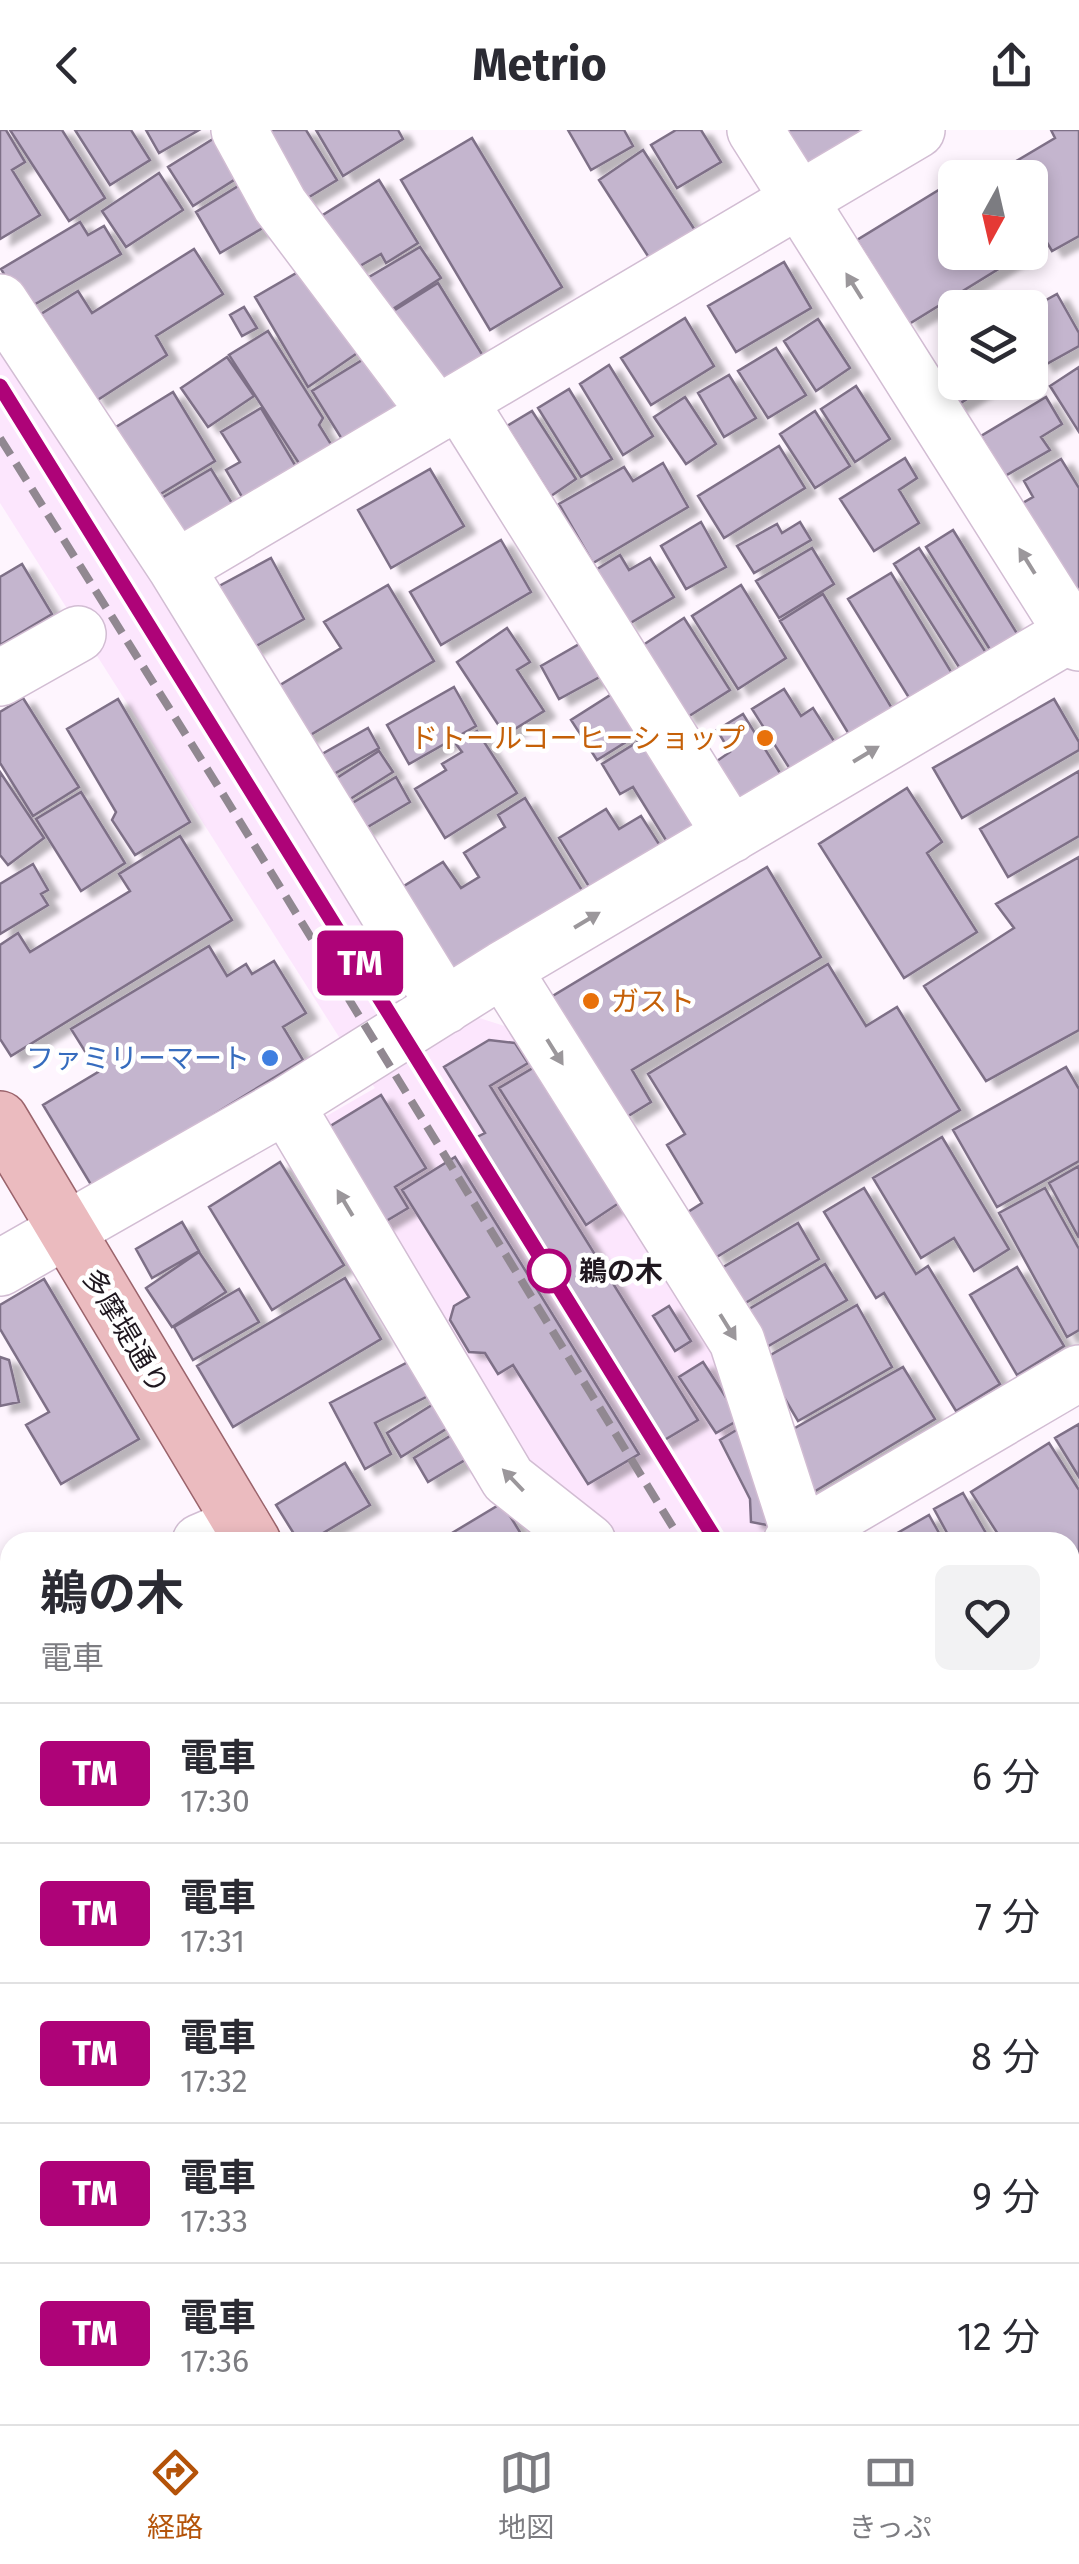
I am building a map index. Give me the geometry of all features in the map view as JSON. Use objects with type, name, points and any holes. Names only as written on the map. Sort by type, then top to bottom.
[{"type":"main road","name":"多摩堤通り","points":[[0,1119],[66,1230],[230,1532]]},
{"type":"street","points":[[239,130],[280,205],[448,407],[731,834]]},
{"type":"street","points":[[0,1268],[286,1105],[503,969],[1077,635],[756,130]]},
{"type":"street","points":[[176,568],[918,130]]},
{"type":"street","points":[[0,302],[176,568],[445,1006]]},
{"type":"street","points":[[0,678],[78,634]]},
{"type":"street","points":[[503,969],[737,1340],[794,1532]]},
{"type":"street","points":[[286,1105],[508,1479],[575,1532]]},
{"type":"street","points":[[813,1532],[1076,1381]]},
{"type":"shaded area","points":[[0,333],[470,1015],[517,1030],[695,1324],[746,1418],[781,1525],[769,1532],[596,1532],[523,1475],[311,1125],[375,1088],[0,503]]},
{"type":"building","points":[[0,130],[6,130],[25,162],[12,170],[40,215],[0,239]]},
{"type":"building","points":[[10,130],[62,130],[105,198],[69,221]]},
{"type":"building","points":[[75,130],[131,130],[150,160],[110,185]]},
{"type":"building","points":[[146,130],[199,130],[159,153]]},
{"type":"building","points":[[263,130],[306,130],[337,180],[296,205]]},
{"type":"building","points":[[316,130],[398,130],[403,139],[343,176]]},
{"type":"building","points":[[568,130],[624,130],[633,146],[591,170]]},
{"type":"building","points":[[676,130],[701,130],[721,162],[677,188],[651,145]]},
{"type":"building","points":[[773,130],[879,130],[801,177]]},
{"type":"building","points":[[1051,130],[1079,130],[1079,236],[1052,251],[1048,244],[1048,160],[1018,160],[1055,138]]},
{"type":"building","points":[[221,134],[245,173],[193,206],[168,167]]},
{"type":"building","points":[[472,138],[562,287],[490,330],[401,180]]},
{"type":"building","points":[[643,150],[700,238],[655,267],[599,180]]},
{"type":"building","points":[[159,173],[183,210],[126,247],[102,211]]},
{"type":"building","points":[[248,180],[273,222],[220,253],[196,212]]},
{"type":"building","points":[[379,180],[418,243],[386,263],[381,254],[351,271],[318,218]]},
{"type":"building","points":[[938,190],[938,270],[997,270],[964,290],[938,290],[938,306],[909,324],[857,240]]},
{"type":"building","points":[[80,222],[88,235],[104,226],[121,254],[25,310],[1,269]]},
{"type":"building","points":[[420,247],[441,278],[385,314],[364,280]]},
{"type":"building","points":[[194,249],[223,294],[156,336],[167,355],[96,401],[41,314],[78,291],[92,313]]},
{"type":"building","points":[[784,262],[811,308],[736,352],[708,306]]},
{"type":"building","points":[[312,264],[369,345],[308,387],[255,297]]},
{"type":"building","points":[[438,283],[488,364],[436,395],[387,315]]},
{"type":"building","points":[[1057,294],[1079,333],[1079,346],[1048,363],[1048,299]]},
{"type":"building","points":[[244,307],[257,328],[242,336],[230,315]]},
{"type":"building","points":[[685,318],[714,366],[651,405],[621,358]]},
{"type":"building","points":[[818,319],[850,368],[816,391],[784,341]]},
{"type":"building","points":[[268,331],[323,418],[319,425],[334,449],[302,468],[229,355]]},
{"type":"building","points":[[776,348],[806,395],[768,418],[738,371]]},
{"type":"building","points":[[380,349],[412,403],[345,444],[312,391]]},
{"type":"building","points":[[227,357],[254,396],[208,427],[181,388]]},
{"type":"building","points":[[609,365],[653,436],[623,455],[580,384]]},
{"type":"building","points":[[1079,367],[1079,432],[1050,386]]},
{"type":"building","points":[[938,372],[938,389],[930,377]]},
{"type":"building","points":[[729,375],[756,418],[724,437],[698,393]]},
{"type":"building","points":[[856,386],[890,439],[855,462],[821,409]]},
{"type":"building","points":[[569,389],[612,459],[581,477],[538,408]]},
{"type":"building","points":[[173,392],[215,461],[144,504],[103,435]]},
{"type":"building","points":[[685,397],[716,444],[686,464],[654,417]]},
{"type":"building","points":[[945,400],[965,400],[951,409]]},
{"type":"building","points":[[1041,400],[1048,400],[1062,424],[1041,437],[1050,450],[1005,476],[981,436]]},
{"type":"building","points":[[261,408],[301,475],[248,507],[226,470],[240,462],[221,432]]},
{"type":"building","points":[[532,411],[576,479],[551,496],[507,426]]},
{"type":"building","points":[[815,411],[850,466],[815,488],[780,434]]},
{"type":"building","points":[[779,446],[805,488],[724,538],[698,496]]},
{"type":"building","points":[[905,458],[917,478],[899,490],[919,523],[874,551],[840,499]]},
{"type":"building","points":[[1061,459],[1079,488],[1079,601],[1014,508],[1033,497],[1024,481]]},
{"type":"building","points":[[663,463],[688,507],[593,563],[559,504],[624,467],[633,481]]},
{"type":"building","points":[[211,469],[235,508],[182,539],[148,506]]},
{"type":"building","points":[[430,469],[464,526],[391,568],[358,510]]},
{"type":"building","points":[[701,522],[726,567],[686,589],[661,546]]},
{"type":"building","points":[[800,522],[811,540],[754,573],[737,546],[777,524],[782,533]]},
{"type":"building","points":[[953,530],[1021,640],[994,656],[926,547]]},
{"type":"building","points":[[501,540],[531,592],[441,645],[410,592]]},
{"type":"building","points":[[812,548],[834,584],[779,618],[756,581]]},
{"type":"building","points":[[919,548],[990,659],[964,675],[894,564]]},
{"type":"building","points":[[620,555],[629,570],[650,558],[674,597],[627,625],[594,571]]},
{"type":"building","points":[[271,558],[304,619],[242,654],[208,592]]},
{"type":"building","points":[[22,564],[52,614],[0,645],[0,577]]},
{"type":"building","points":[[891,573],[953,675],[911,701],[848,599]]},
{"type":"building","points":[[388,585],[434,661],[297,743],[267,693],[341,648],[324,622]]},
{"type":"building","points":[[741,585],[786,658],[738,689],[692,616]]},
{"type":"building","points":[[823,594],[893,710],[850,736],[780,621]]},
{"type":"building","points":[[684,618],[730,690],[686,718],[640,647]]},
{"type":"building","points":[[507,628],[530,662],[517,670],[544,711],[505,735],[457,662]]},
{"type":"building","points":[[588,639],[607,673],[559,699],[541,666]]},
{"type":"building","points":[[454,687],[476,726],[409,764],[387,725]]},
{"type":"building","points":[[784,689],[801,716],[813,708],[839,749],[795,777],[752,709]]},
{"type":"building","points":[[615,692],[642,732],[597,760],[571,720]]},
{"type":"building","points":[[23,698],[79,787],[33,816],[0,763],[0,712]]},
{"type":"building","points":[[118,699],[190,822],[135,855],[112,820],[116,812],[67,729]]},
{"type":"building","points":[[1054,699],[1079,742],[1079,750],[962,818],[933,768]]},
{"type":"building","points":[[743,714],[785,781],[742,808],[714,763],[730,752],[717,730]]},
{"type":"building","points":[[368,728],[379,748],[320,782],[308,762]]},
{"type":"building","points":[[477,731],[517,793],[445,838],[415,789],[446,770],[442,764],[462,752],[456,744]]},
{"type":"building","points":[[644,738],[703,831],[672,850],[633,787],[620,794],[602,764]]},
{"type":"building","points":[[379,751],[393,772],[339,806],[326,785]]},
{"type":"building","points":[[1079,771],[1079,836],[1008,877],[980,829]]},
{"type":"building","points":[[0,772],[44,838],[8,865],[0,855]]},
{"type":"building","points":[[396,777],[410,802],[354,835],[339,811]]},
{"type":"building","points":[[907,788],[942,842],[927,853],[977,932],[904,978],[819,844]]},
{"type":"building","points":[[81,792],[125,863],[81,891],[36,819]]},
{"type":"building","points":[[525,798],[588,900],[449,986],[391,894],[443,862],[461,888],[479,877],[464,853],[505,827],[498,815]]},
{"type":"building","points":[[606,809],[619,829],[641,816],[666,855],[596,898],[559,838]]},
{"type":"building","points":[[180,836],[232,920],[11,1056],[0,1039],[0,945],[18,933],[30,952],[130,891],[119,874]]},
{"type":"building","points":[[1079,857],[1079,1030],[986,1081],[924,986],[1014,928],[996,904]]},
{"type":"building","points":[[33,864],[48,890],[41,894],[48,905],[0,934],[0,884]]},
{"type":"building","points":[[767,867],[821,957],[632,1070],[651,1102],[625,1118],[551,997]]},
{"type":"building","points":[[209,946],[227,976],[246,964],[252,974],[274,961],[306,1013],[283,1027],[303,1060],[93,1188],[43,1105],[98,1072],[71,1029]]},
{"type":"building","points":[[828,964],[866,1026],[897,1007],[960,1110],[715,1258],[688,1212],[702,1203],[667,1145],[685,1134],[648,1074]]},
{"type":"building","points":[[489,1040],[515,1043],[528,1063],[490,1086],[698,1420],[661,1442],[473,1139],[485,1133],[444,1067]]},
{"type":"building","points":[[1066,1067],[1079,1089],[1079,1161],[997,1207],[953,1130]]},
{"type":"building","points":[[533,1068],[619,1203],[586,1225],[499,1088]]},
{"type":"building","points":[[381,1095],[426,1168],[395,1187],[408,1208],[376,1227],[319,1133]]},
{"type":"building","points":[[942,1137],[1009,1249],[974,1271],[954,1238],[921,1258],[873,1178]]},
{"type":"building","points":[[455,1157],[639,1454],[588,1484],[513,1365],[498,1374],[485,1353],[469,1352],[450,1320],[454,1306],[469,1297],[402,1190]]},
{"type":"building","points":[[280,1162],[344,1265],[272,1310],[209,1207]]},
{"type":"building","points":[[1079,1166],[1079,1238],[1049,1183]]},
{"type":"building","points":[[864,1188],[916,1274],[928,1266],[1000,1384],[956,1411],[884,1293],[876,1298],[824,1212]]},
{"type":"building","points":[[1045,1188],[1079,1249],[1079,1330],[1067,1337],[999,1213]]},
{"type":"building","points":[[182,1222],[199,1251],[152,1278],[136,1249]]},
{"type":"building","points":[[798,1223],[819,1259],[742,1305],[720,1269]]},
{"type":"building","points":[[199,1252],[226,1292],[172,1327],[146,1288]]},
{"type":"building","points":[[825,1264],[847,1300],[765,1348],[744,1312]]},
{"type":"building","points":[[1017,1267],[1064,1346],[1017,1375],[970,1295]]},
{"type":"building","points":[[345,1278],[381,1339],[233,1427],[197,1366]]},
{"type":"building","points":[[44,1279],[139,1439],[61,1484],[26,1425],[49,1412],[0,1329],[0,1305]]},
{"type":"building","points":[[239,1289],[259,1322],[193,1360],[174,1327]]},
{"type":"building","points":[[857,1305],[892,1367],[798,1421],[762,1360]]},
{"type":"building","points":[[669,1306],[691,1341],[675,1351],[653,1316]]},
{"type":"building","points":[[0,1357],[9,1360],[19,1402],[0,1406]]},
{"type":"building","points":[[410,1361],[428,1396],[375,1423],[391,1454],[365,1469],[330,1403]]},
{"type":"building","points":[[703,1362],[740,1419],[716,1433],[679,1377]]},
{"type":"building","points":[[903,1367],[935,1419],[807,1496],[779,1437]]},
{"type":"building","points":[[440,1400],[454,1424],[401,1457],[387,1433]]},
{"type":"building","points":[[1079,1424],[1079,1477],[1055,1438]]},
{"type":"building","points":[[743,1426],[770,1497],[767,1525],[751,1522],[750,1499],[720,1440]]},
{"type":"building","points":[[455,1433],[470,1457],[428,1482],[414,1458]]},
{"type":"building","points":[[1049,1443],[1079,1490],[1079,1532],[997,1532],[971,1492]]},
{"type":"building","points":[[345,1463],[370,1505],[325,1532],[293,1532],[276,1505]]},
{"type":"building","points":[[963,1493],[985,1532],[947,1532],[934,1509]]},
{"type":"building","points":[[502,1503],[520,1532],[454,1532]]},
{"type":"building","points":[[929,1515],[938,1532],[899,1532]]},
{"type":"railway","points":[[0,386],[710,1532]]},
{"type":"railway","points":[[0,438],[676,1532]]},
{"type":"train","name":"TM","points":[[0,386],[711,1532]]},
{"type":"place","name":"ドトールコーヒーショップ","points":[[765,738]]},
{"type":"place","name":"ガスト","points":[[591,1001]]},
{"type":"place","name":"ファミリーマート","points":[[270,1058]]},
{"type":"place","name":"鵜の木","points":[[549,1271]]}]
